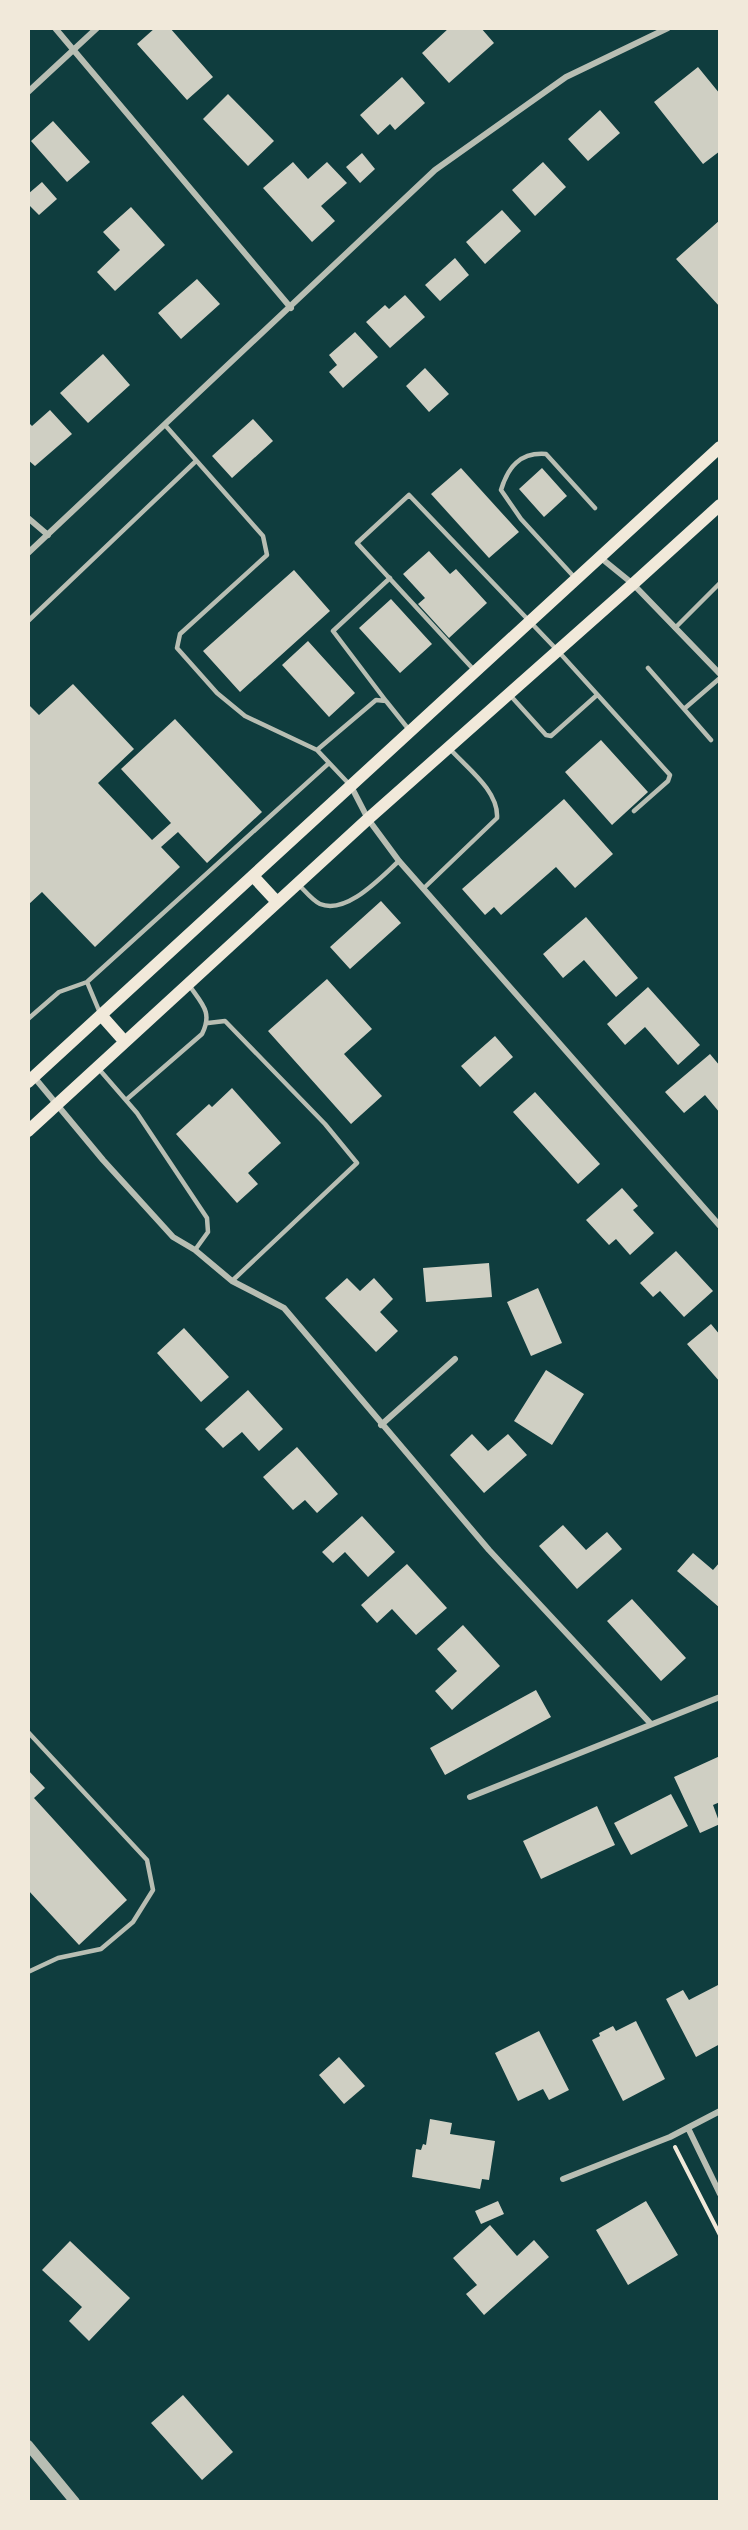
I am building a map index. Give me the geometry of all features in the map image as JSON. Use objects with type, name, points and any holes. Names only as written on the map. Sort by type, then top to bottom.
[{"type":"main road","points":[[30,1077],[101,1015],[720,447]]},
{"type":"main road","points":[[28,1131],[368,819],[720,505]]},
{"type":"main road","points":[[253,876],[277,902]]},
{"type":"main road","points":[[101,1015],[125,1042]]},
{"type":"street","points":[[55,28],[291,308]]},
{"type":"street","points":[[28,92],[97,28]]},
{"type":"street","points":[[28,553],[445,163],[566,77],[668,28]]},
{"type":"street","points":[[28,518],[48,535]]},
{"type":"street","points":[[601,558],[633,584],[720,676]]},
{"type":"street","points":[[351,786],[368,819],[399,861],[720,1226]]},
{"type":"street","points":[[30,1077],[173,1238],[195,1250],[232,1281],[284,1308],[489,1550],[651,1724]]},
{"type":"street","points":[[381,1425],[455,1359]]},
{"type":"street","points":[[470,1797],[720,1697]]},
{"type":"street","points":[[563,2179],[670,2137],[720,2111]]},
{"type":"street","points":[[688,2128],[720,2194]]},
{"type":"street","points":[[28,2445],[75,2502]]},
{"type":"lane","points":[[165,425],[263,537],[267,555],[180,634],[177,648],[217,693],[245,716],[317,750],[351,786]]},
{"type":"lane","points":[[576,579],[521,519],[501,490],[505,475],[520,459],[532,453],[546,454],[595,508]]},
{"type":"lane","points":[[28,621],[196,461]]},
{"type":"lane","points":[[475,671],[357,543],[409,495],[558,651],[669,775],[668,781],[634,811]]},
{"type":"lane","points":[[390,578],[333,631],[410,731]]},
{"type":"lane","points":[[674,629],[720,583]]},
{"type":"lane","points":[[648,668],[711,740]]},
{"type":"lane","points":[[684,709],[720,676]]},
{"type":"lane","points":[[509,694],[546,735],[551,736],[597,695]]},
{"type":"lane","points":[[317,750],[376,700],[386,701]]},
{"type":"lane","points":[[424,888],[497,818],[498,807],[492,795],[449,748]]},
{"type":"lane","points":[[28,1019],[59,992],[87,982],[329,763]]},
{"type":"lane","points":[[297,884],[319,904],[334,907],[351,902],[399,861]]},
{"type":"lane","points":[[87,982],[101,1015]]},
{"type":"lane","points":[[126,1100],[202,1034],[208,1023],[207,1012],[188,984]]},
{"type":"lane","points":[[208,1023],[225,1021],[325,1124],[357,1163],[232,1281]]},
{"type":"lane","points":[[98,1067],[137,1113],[207,1218],[208,1232],[195,1250]]},
{"type":"lane","points":[[28,1732],[147,1860],[153,1890],[133,1922],[101,1949],[58,1958],[28,1972]]},
{"type":"path","points":[[670,2137],[720,2235]]},
{"type":"building","points":[[155,28],[170,28],[213,77],[187,100],[137,44]]},
{"type":"building","points":[[449,28],[481,28],[494,43],[449,83],[422,53]]},
{"type":"building","points":[[698,67],[720,94],[720,151],[703,164],[654,102]]},
{"type":"building","points":[[402,77],[425,103],[395,130],[390,124],[378,135],[360,115]]},
{"type":"building","points":[[228,94],[274,141],[248,166],[203,119]]},
{"type":"building","points":[[600,110],[620,133],[588,161],[568,139]]},
{"type":"building","points":[[53,121],[90,162],[67,182],[31,141]]},
{"type":"building","points":[[362,153],[375,169],[360,183],[346,167]]},
{"type":"building","points":[[293,162],[308,179],[327,162],[347,183],[321,206],[335,221],[312,242],[263,188]]},
{"type":"building","points":[[543,162],[566,187],[535,216],[512,190]]},
{"type":"building","points":[[42,182],[57,199],[39,215],[28,204],[28,194]]},
{"type":"building","points":[[131,207],[165,245],[115,291],[97,272],[120,250],[103,232]]},
{"type":"building","points":[[502,210],[521,231],[485,264],[466,242]]},
{"type":"building","points":[[720,220],[720,307],[676,259]]},
{"type":"building","points":[[455,258],[469,275],[440,301],[425,285]]},
{"type":"building","points":[[197,279],[220,304],[181,339],[158,313]]},
{"type":"building","points":[[405,295],[425,317],[390,348],[366,322],[385,305],[389,309]]},
{"type":"building","points":[[355,332],[378,357],[343,388],[329,372],[337,365],[329,355]]},
{"type":"building","points":[[103,354],[130,385],[88,423],[60,393]]},
{"type":"building","points":[[425,368],[449,394],[429,412],[406,386]]},
{"type":"building","points":[[50,410],[72,434],[35,466],[28,460],[28,422],[32,426]]},
{"type":"building","points":[[253,419],[273,441],[232,478],[212,456]]},
{"type":"building","points":[[461,468],[519,532],[489,558],[431,494]]},
{"type":"building","points":[[542,468],[567,496],[544,517],[519,489]]},
{"type":"building","points":[[429,551],[450,574],[456,569],[487,603],[449,638],[418,604],[425,598],[403,574]]},
{"type":"building","points":[[294,570],[330,611],[240,692],[203,651]]},
{"type":"building","points":[[391,599],[432,644],[400,673],[359,628]]},
{"type":"building","points":[[308,641],[355,693],[329,717],[282,665]]},
{"type":"building","points":[[73,684],[134,749],[98,783],[152,840],[171,823],[121,769],[175,719],[262,812],[207,863],[178,832],[161,847],[180,867],[95,947],[42,892],[28,905],[28,704],[39,715]]},
{"type":"building","points":[[601,740],[648,792],[612,825],[565,772]]},
{"type":"building","points":[[564,799],[613,854],[575,888],[556,867],[501,915],[494,907],[485,915],[462,889]]},
{"type":"building","points":[[381,901],[401,923],[350,969],[330,947]]},
{"type":"building","points":[[586,917],[638,978],[616,997],[584,960],[563,978],[543,954]]},
{"type":"building","points":[[327,979],[372,1029],[344,1054],[382,1096],[351,1124],[268,1031]]},
{"type":"building","points":[[648,987],[700,1045],[678,1065],[645,1027],[625,1045],[607,1024]]},
{"type":"building","points":[[495,1036],[513,1057],[480,1087],[461,1066]]},
{"type":"building","points":[[710,1054],[720,1066],[720,1113],[705,1095],[684,1113],[665,1092]]},
{"type":"building","points":[[232,1088],[281,1143],[248,1173],[258,1184],[237,1203],[176,1134],[209,1104],[212,1107]]},
{"type":"building","points":[[535,1092],[600,1164],[578,1184],[513,1112]]},
{"type":"building","points":[[622,1188],[638,1206],[633,1210],[654,1233],[630,1255],[616,1239],[609,1245],[586,1220]]},
{"type":"building","points":[[676,1251],[713,1291],[684,1317],[660,1291],[653,1297],[640,1283]]},
{"type":"building","points":[[489,1263],[492,1297],[426,1302],[423,1268]]},
{"type":"building","points":[[347,1278],[360,1291],[374,1278],[393,1299],[380,1312],[398,1331],[376,1352],[325,1298]]},
{"type":"building","points":[[538,1288],[562,1343],[531,1356],[507,1302]]},
{"type":"building","points":[[711,1324],[720,1335],[720,1382],[687,1344]]},
{"type":"building","points":[[184,1328],[229,1377],[201,1402],[157,1353]]},
{"type":"building","points":[[546,1370],[584,1394],[552,1445],[514,1421]]},
{"type":"building","points":[[248,1390],[283,1429],[259,1451],[242,1432],[223,1448],[205,1429]]},
{"type":"building","points":[[472,1434],[488,1451],[508,1434],[527,1455],[484,1493],[450,1455]]},
{"type":"building","points":[[297,1447],[338,1494],[317,1513],[305,1500],[293,1510],[263,1477]]},
{"type":"building","points":[[362,1516],[395,1552],[368,1577],[345,1552],[333,1563],[322,1552]]},
{"type":"building","points":[[563,1525],[586,1550],[607,1532],[622,1549],[577,1589],[539,1546]]},
{"type":"building","points":[[693,1553],[713,1570],[720,1562],[720,1608],[677,1571]]},
{"type":"building","points":[[407,1564],[447,1608],[416,1635],[392,1609],[377,1623],[361,1605]]},
{"type":"building","points":[[632,1599],[686,1658],[661,1681],[607,1621]]},
{"type":"building","points":[[463,1625],[500,1666],[452,1710],[435,1691],[457,1671],[437,1649]]},
{"type":"building","points":[[536,1690],[551,1717],[445,1775],[430,1748]]},
{"type":"building","points":[[720,1756],[720,1802],[713,1805],[720,1824],[700,1833],[674,1777]]},
{"type":"building","points":[[28,1770],[45,1788],[34,1798],[127,1900],[79,1945],[28,1890]]},
{"type":"building","points":[[671,1794],[688,1826],[631,1855],[614,1823]]},
{"type":"building","points":[[597,1806],[615,1845],[541,1879],[523,1841]]},
{"type":"building","points":[[720,1984],[720,2044],[696,2057],[666,1999],[683,1990],[689,2000]]},
{"type":"building","points":[[636,2021],[665,2079],[623,2101],[592,2040],[600,2036],[599,2033],[613,2026],[616,2031]]},
{"type":"building","points":[[539,2031],[569,2090],[549,2100],[543,2089],[518,2101],[495,2053]]},
{"type":"building","points":[[339,2057],[365,2086],[344,2104],[319,2075]]},
{"type":"building","points":[[430,2119],[452,2123],[450,2134],[495,2141],[489,2180],[482,2179],[480,2189],[412,2177],[416,2149],[421,2150],[423,2144],[426,2145]]},
{"type":"building","points":[[498,2201],[504,2214],[481,2224],[475,2211]]},
{"type":"building","points":[[646,2201],[678,2255],[628,2285],[596,2230]]},
{"type":"building","points":[[490,2225],[517,2256],[534,2240],[549,2257],[484,2315],[466,2294],[477,2285],[453,2258]]},
{"type":"building","points":[[70,2241],[130,2298],[89,2341],[69,2321],[82,2307],[42,2270]]},
{"type":"building","points":[[183,2395],[233,2452],[202,2480],[151,2423]]}]
